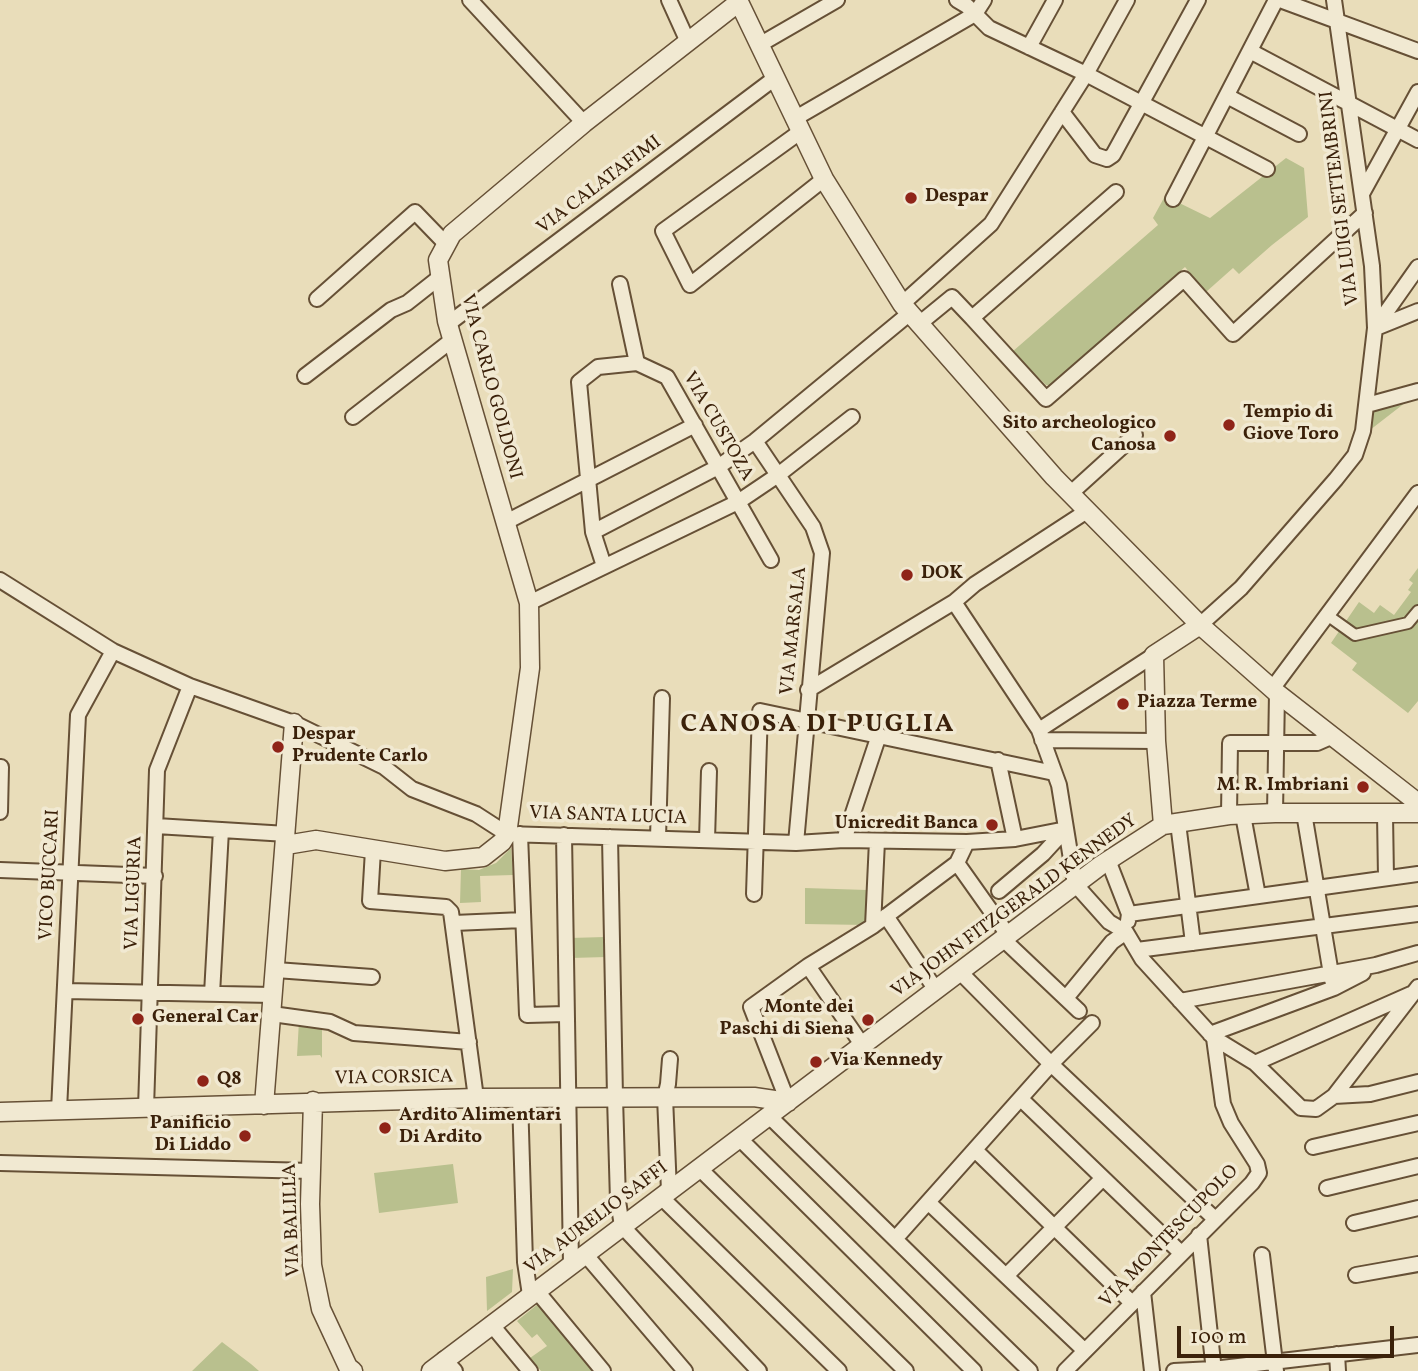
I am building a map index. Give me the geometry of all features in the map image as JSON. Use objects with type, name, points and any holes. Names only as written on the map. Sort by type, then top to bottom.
[{"type":"street","points":[[470,0],[584,123]]},
{"type":"street","points":[[669,0],[688,42]]},
{"type":"street","points":[[759,45],[837,0]]},
{"type":"street","points":[[957,0],[989,28],[1086,74],[1267,169]]},
{"type":"street","points":[[824,179],[690,285],[663,231],[797,126],[975,14],[984,0]]},
{"type":"street","points":[[1029,47],[1055,0]]},
{"type":"street","points":[[593,532],[718,467],[755,441],[910,314],[991,225],[1086,74],[1126,0]]},
{"type":"street","points":[[1062,112],[1095,155],[1107,159],[1112,155],[1198,0]]},
{"type":"street","points":[[1173,199],[1278,0],[1418,51]]},
{"type":"street","name":"VIA LUIGI SETTEMBRINI","points":[[1200,625],[1241,588],[1354,455],[1363,431],[1375,328],[1372,266],[1334,0]]},
{"type":"street","points":[[317,299],[415,212],[446,244],[452,234],[584,123],[738,1],[824,179],[910,314],[1070,494],[1200,625],[1275,691],[1418,803]]},
{"type":"street","points":[[1250,51],[1418,141]]},
{"type":"street","name":"VIA CALATAFIMI","points":[[354,417],[450,332],[775,78]]},
{"type":"street","points":[[1363,192],[1418,92]]},
{"type":"street","points":[[1227,96],[1299,134]]},
{"type":"street","points":[[972,318],[1116,192]]},
{"type":"street","points":[[910,314],[953,297],[1046,399],[1184,279],[1233,334],[1365,213]]},
{"type":"street","name":"VIA CARLO GOLDONI","points":[[446,244],[438,260],[450,332],[530,603],[530,668],[514,834]]},
{"type":"street","points":[[1375,328],[1418,267]]},
{"type":"street","points":[[305,376],[391,310],[407,303],[440,277]]},
{"type":"street","points":[[604,566],[593,532],[579,382],[598,367],[637,363],[620,285]]},
{"type":"street","points":[[1375,328],[1418,311]]},
{"type":"street","name":"VIA CUSTOZA","points":[[637,363],[667,377],[771,560]]},
{"type":"street","points":[[1367,405],[1418,391]]},
{"type":"street","points":[[530,603],[738,502],[778,475],[852,417]]},
{"type":"street","points":[[506,522],[695,425]]},
{"type":"street","points":[[1070,494],[1135,435]]},
{"type":"street","name":"VIA MARSALA","points":[[755,441],[813,527],[822,554],[796,843]]},
{"type":"street","points":[[1275,813],[1275,691],[1327,615],[1418,492]]},
{"type":"street","points":[[808,690],[954,602],[975,584],[1087,511]]},
{"type":"street","name":"VIA SANTA LUCIA","points":[[0,580],[113,651],[190,686],[295,723],[384,767],[412,789],[476,814],[514,834],[796,843],[844,840],[967,842],[1015,839],[1066,829]]},
{"type":"street","points":[[954,602],[1041,735],[1059,785],[1075,884],[1109,922],[1126,932],[1137,950],[1212,1036],[1255,1063],[1301,1108],[1316,1109],[1334,1096],[1415,990]]},
{"type":"street","points":[[1327,615],[1355,635],[1408,623],[1418,611]]},
{"type":"street","points":[[1041,735],[1200,625]]},
{"type":"street","name":"VICO BUCCARI","points":[[59,1110],[78,715],[113,651]]},
{"type":"street","points":[[1154,655],[1156,741],[1193,943]]},
{"type":"street","name":"VIA LIGURIA","points":[[146,1108],[157,770],[190,686]]},
{"type":"street","points":[[658,838],[662,698]]},
{"type":"street","points":[[754,894],[760,711],[1054,772]]},
{"type":"street","points":[[264,1105],[295,723]]},
{"type":"street","points":[[844,840],[879,735]]},
{"type":"street","points":[[1041,735],[1156,741]]},
{"type":"street","points":[[1258,896],[1236,815],[1230,743],[1317,743],[1333,736]]},
{"type":"street","points":[[998,760],[1015,839]]},
{"type":"street","points":[[0,813],[1,766]]},
{"type":"street","points":[[707,840],[709,771]]},
{"type":"street","name":"VIA JOHN FITZGERALD KENNEDY","points":[[788,1102],[1108,860],[1171,824],[1236,815],[1275,813],[1418,813]]},
{"type":"street","points":[[1304,813],[1332,981]]},
{"type":"street","points":[[1385,814],[1385,878]]},
{"type":"street","points":[[156,826],[316,840],[446,861],[483,857],[514,834]]},
{"type":"street","points":[[999,891],[1043,854],[1066,829]]},
{"type":"street","points":[[212,993],[222,830]]},
{"type":"street","points":[[514,834],[523,920],[527,1015],[566,1014]]},
{"type":"street","points":[[564,835],[567,1098],[578,1259],[685,1371]]},
{"type":"street","points":[[610,837],[618,1201],[622,1226],[759,1371]]},
{"type":"street","points":[[873,926],[877,841]]},
{"type":"street","points":[[788,1102],[751,1007],[808,966],[873,926],[957,863],[967,842]]},
{"type":"street","points":[[373,849],[370,901],[446,906],[451,912],[476,1098]]},
{"type":"street","points":[[1066,998],[1112,942],[1126,932],[1129,914],[1108,860]]},
{"type":"street","points":[[957,863],[1006,937],[1079,1011]]},
{"type":"street","points":[[0,870],[155,876]]},
{"type":"street","points":[[1129,914],[1418,874]]},
{"type":"street","points":[[1137,950],[1418,914]]},
{"type":"street","points":[[886,916],[936,990]]},
{"type":"street","points":[[454,923],[523,920]]},
{"type":"street","points":[[1212,1036],[1332,981],[1418,953]]},
{"type":"street","points":[[808,966],[863,1046]]},
{"type":"street","points":[[276,970],[372,977]]},
{"type":"street","points":[[960,972],[1051,1064],[1215,1219]]},
{"type":"street","points":[[1180,1002],[1332,981]]},
{"type":"street","points":[[1255,1063],[1415,990]]},
{"type":"street","points":[[65,991],[274,995]]},
{"type":"street","points":[[272,1014],[330,1022],[354,1033],[469,1042]]},
{"type":"street","points":[[895,1239],[1051,1064],[1092,1023]]},
{"type":"street","name":"VIA MONTESCUPOLO","points":[[1065,1371],[1259,1173],[1257,1164],[1231,1123],[1223,1104],[1212,1036]]},
{"type":"street","points":[[670,1059],[665,1097],[665,1194],[839,1371]]},
{"type":"street","points":[[1334,1096],[1370,1094],[1418,1082]]},
{"type":"street","name":"VIA CORSICA","points":[[0,1112],[476,1098],[754,1097],[788,1102]]},
{"type":"street","points":[[520,1098],[525,1262],[533,1293],[603,1371]]},
{"type":"street","points":[[1021,1099],[1181,1253]]},
{"type":"street","name":"VIA BALILLA","points":[[313,1101],[312,1265],[321,1310],[348,1367],[353,1371]]},
{"type":"street","name":"VIA AURELIO SAFFI","points":[[443,1367],[491,1324],[788,1102]]},
{"type":"street","points":[[769,1116],[1030,1371]]},
{"type":"street","points":[[1313,1147],[1418,1124]]},
{"type":"street","points":[[739,1138],[974,1371]]},
{"type":"street","points":[[975,1150],[1132,1303]]},
{"type":"street","points":[[0,1163],[311,1171]]},
{"type":"street","points":[[1328,1188],[1418,1166]]},
{"type":"street","points":[[699,1168],[906,1371]]},
{"type":"street","points":[[1006,1276],[1103,1178]]},
{"type":"street","points":[[929,1203],[1085,1351]]},
{"type":"street","points":[[1354,1223],[1418,1208]]},
{"type":"street","points":[[1199,1235],[1214,1370]]},
{"type":"street","points":[[1262,1255],[1275,1366]]},
{"type":"street","points":[[1356,1275],[1418,1264]]},
{"type":"street","points":[[1143,1292],[1152,1371]]},
{"type":"street","points":[[491,1324],[530,1371]]},
{"type":"street","points":[[1174,1371],[1275,1366],[1336,1354],[1418,1345]]},
{"type":"street","points":[[1336,1354],[1338,1371]]},
{"type":"green space","points":[[1286,158],[1304,168],[1308,217],[1239,274],[1233,268],[1206,292],[1185,267],[1050,385],[1046,385],[1012,352],[1158,225],[1153,218],[1165,196],[1210,218]]},
{"type":"green space","points":[[1410,399],[1370,430],[1373,410]]},
{"type":"green space","points":[[1418,568],[1418,701],[1408,713],[1352,670],[1357,663],[1331,643],[1359,602],[1374,613],[1380,605],[1394,615],[1411,592],[1408,590],[1413,583],[1409,580]]},
{"type":"green space","points":[[511,848],[513,875],[480,876],[481,902],[460,903],[461,869],[479,870],[496,863]]},
{"type":"green space","points":[[805,888],[867,890],[866,925],[805,924]]},
{"type":"green space","points":[[605,937],[606,957],[571,958],[570,938]]},
{"type":"green space","points":[[299,1021],[322,1025],[322,1058],[320,1055],[297,1056]]},
{"type":"green space","points":[[453,1164],[458,1203],[379,1213],[374,1173]]},
{"type":"green space","points":[[513,1269],[512,1292],[487,1311],[486,1277]]},
{"type":"green space","points":[[538,1304],[595,1371],[541,1371],[530,1358],[547,1346],[537,1334],[532,1338],[517,1321]]},
{"type":"green space","points":[[222,1342],[251,1364],[259,1371],[192,1371]]},
{"type":"place","name":"Despar","points":[[911,198]]},
{"type":"place","name":"Tempio di Giove Toro","points":[[1229,425]]},
{"type":"place","name":"Sito archeologico Canosa","points":[[1170,436]]},
{"type":"place","name":"DOK","points":[[907,575]]},
{"type":"place","name":"Piazza Terme","points":[[1123,704]]},
{"type":"place","name":"Despar Prudente Carlo","points":[[278,747]]},
{"type":"place","name":"M. R. Imbriani","points":[[1363,787]]},
{"type":"place","name":"Unicredit Banca","points":[[992,825]]},
{"type":"place","name":"General Car","points":[[138,1019]]},
{"type":"place","name":"Monte dei Paschi di Siena","points":[[868,1020]]},
{"type":"place","name":"Via Kennedy","points":[[816,1062]]},
{"type":"place","name":"Q8","points":[[203,1081]]},
{"type":"place","name":"Ardito Alimentari Di Ardito","points":[[385,1128]]},
{"type":"place","name":"Panificio Di Liddo","points":[[245,1136]]},
{"type":"district","name":"CANOSA DI PUGLIA","points":[[818,726]]}]
